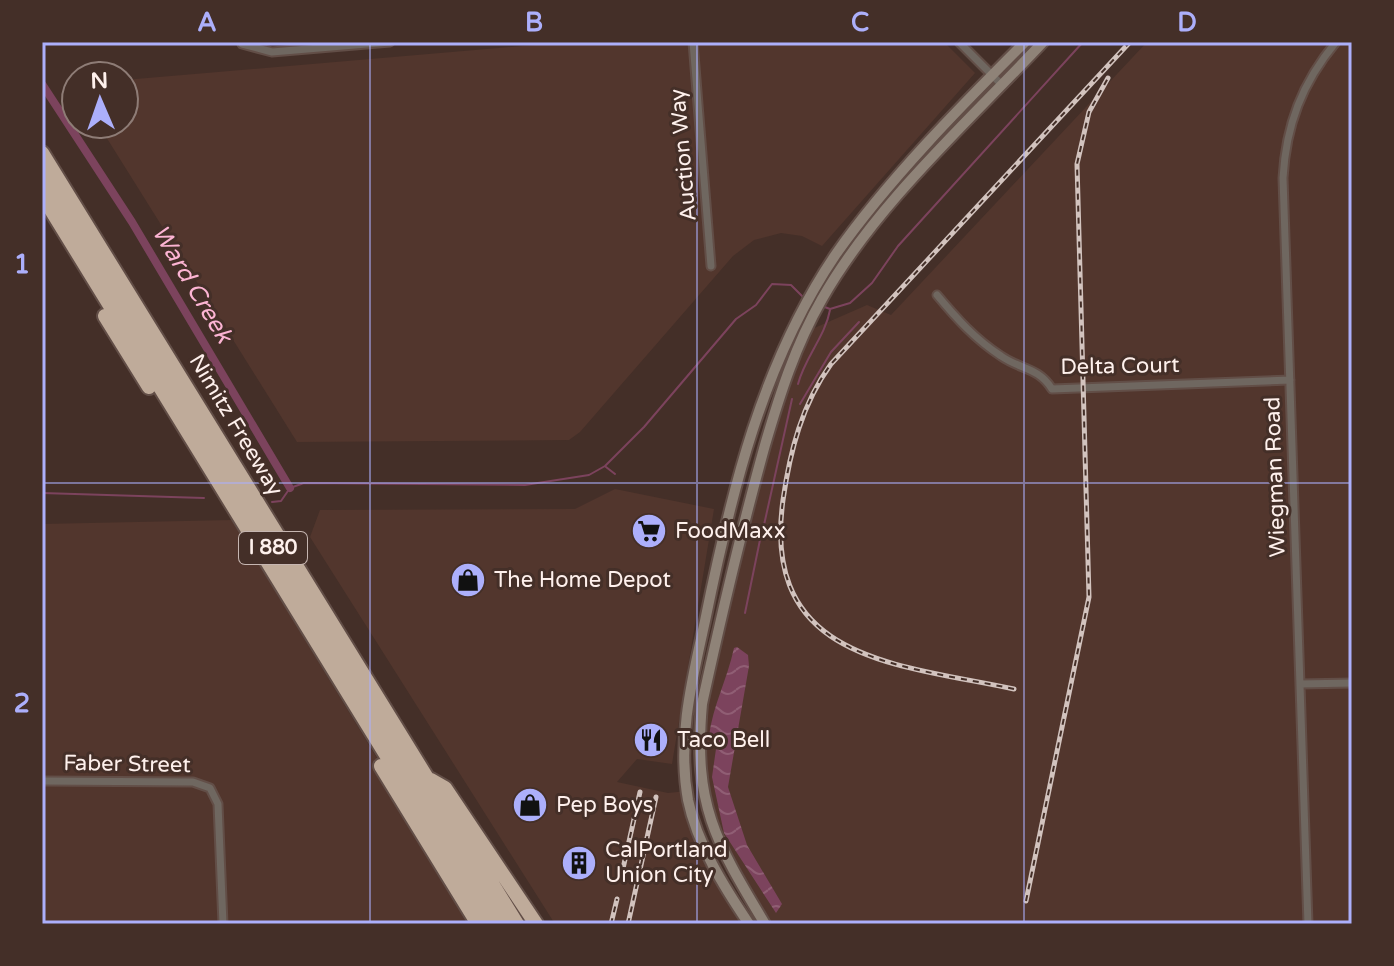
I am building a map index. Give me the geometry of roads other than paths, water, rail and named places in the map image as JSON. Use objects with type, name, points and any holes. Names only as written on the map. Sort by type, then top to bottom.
[{"type":"highway","name":"Nimitz Freeway","points":[[42,153],[517,924]]},
{"type":"highway","name":"I 880","points":[[42,173],[504,924]]},
{"type":"highway","name":"I 880","points":[[42,195],[490,924]]},
{"type":"highway","name":"I 880","points":[[42,214],[478,924]]},
{"type":"highway","points":[[427,777],[445,788],[536,924]]},
{"type":"main road","points":[[749,924],[699,834],[689,804],[685,772],[688,700],[730,502],[775,365],[842,256],[887,191],[1025,42]]},
{"type":"main road","points":[[842,256],[1043,42]]},
{"type":"main road","points":[[765,924],[711,827],[699,759],[702,704],[745,511],[798,331]]},
{"type":"main road","points":[[730,502],[745,511]]},
{"type":"street","points":[[242,44],[272,52],[390,42]]},
{"type":"street","name":"Auction Way","points":[[693,42],[711,266]]},
{"type":"street","points":[[959,42],[1002,85]]},
{"type":"street","name":"Wiegman Road","points":[[1308,924],[1285,152],[1296,106],[1306,85],[1336,42]]},
{"type":"street","name":"Delta Court","points":[[937,295],[968,332],[1004,359],[1043,374],[1052,389],[1290,380]]},
{"type":"street","points":[[1300,684],[1352,683]]},
{"type":"street","name":"Faber Street","points":[[42,781],[193,782],[210,788],[218,804],[223,924]]},
{"type":"water","points":[[734,648],[748,655],[749,666],[728,787],[747,845],[782,904],[776,913],[724,833],[712,777],[717,742],[709,736],[711,725]]},
{"type":"waterway","points":[[822,306],[830,309],[850,303],[872,283],[898,246],[1083,42]]},
{"type":"waterway","name":"Ward Creek","points":[[42,84],[132,222],[290,488]]},
{"type":"waterway","points":[[272,502],[281,501],[290,488],[304,483],[525,485],[589,475],[605,466],[644,427],[736,319],[756,305],[772,284],[791,285],[805,299]]},
{"type":"waterway","points":[[798,384],[830,310]]},
{"type":"waterway","points":[[800,404],[831,352],[859,322]]},
{"type":"waterway","points":[[764,525],[792,399]]},
{"type":"waterway","points":[[606,467],[615,474]]},
{"type":"waterway","name":"Ward Creek","points":[[42,493],[204,498]]},
{"type":"waterway","points":[[745,613],[761,535]]},
{"type":"railway","points":[[1014,689],[884,661],[846,646],[816,624],[793,594],[782,553],[786,482],[805,412],[831,364],[1130,42]]},
{"type":"railway","points":[[1026,901],[1089,597],[1077,164],[1089,112],[1108,78]]},
{"type":"railway","points":[[622,873],[640,792]]},
{"type":"railway","points":[[628,924],[656,797]]},
{"type":"railway","points":[[611,924],[617,899]]},
{"type":"place","name":"FoodMaxx","points":[[649,531]]},
{"type":"place","name":"The Home Depot","points":[[468,580]]},
{"type":"place","name":"Taco Bell","points":[[651,740]]},
{"type":"place","name":"Pep Boys","points":[[530,805]]},
{"type":"place","name":"CalPortland Union City","points":[[579,863]]}]
